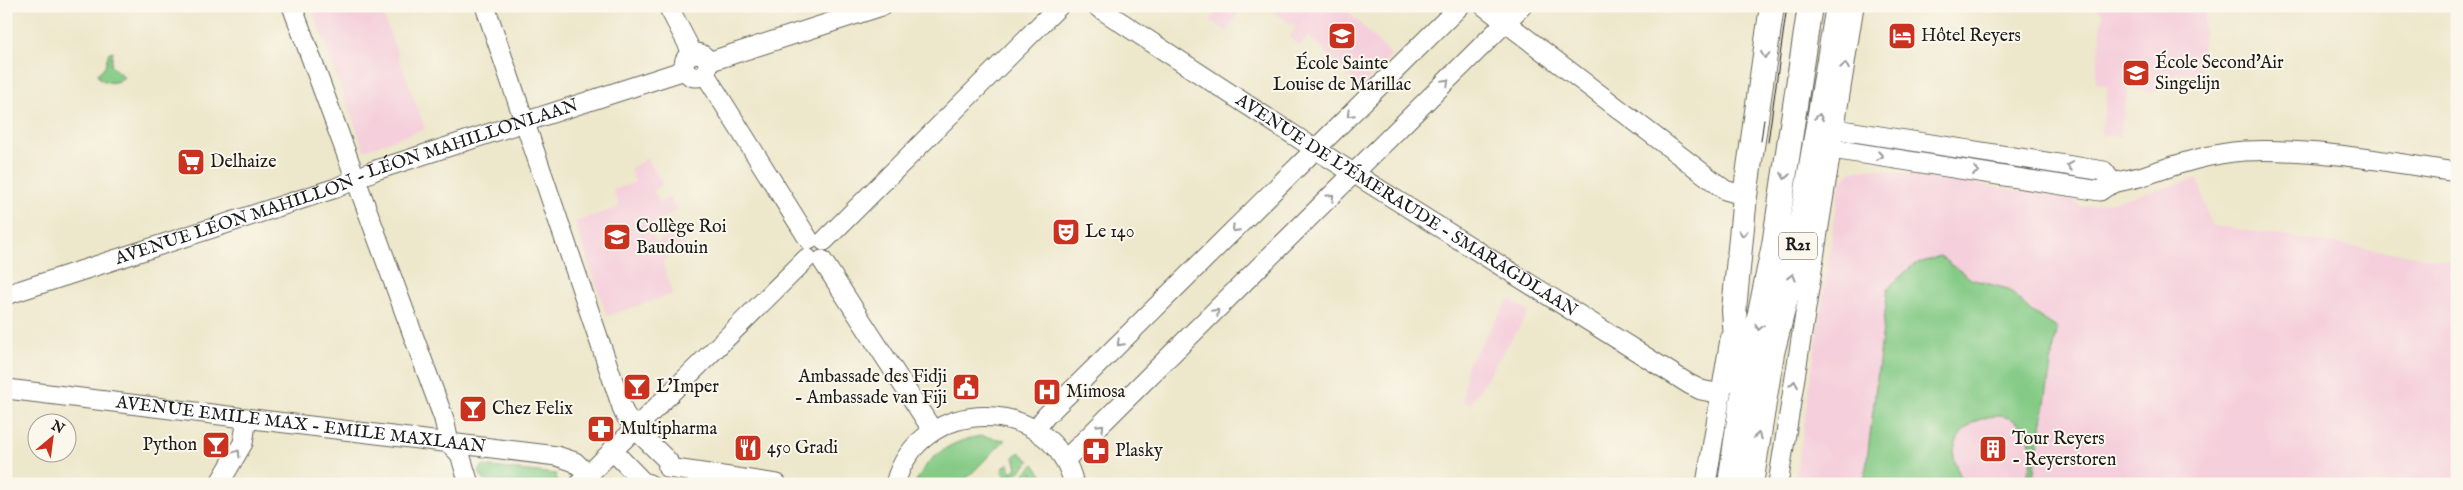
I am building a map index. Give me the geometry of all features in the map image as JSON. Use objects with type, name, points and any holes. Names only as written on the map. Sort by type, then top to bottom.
[{"type":"main road","points":[[1741,406],[1734,310],[1746,196],[1772,6]]},
{"type":"main road","name":"R21","points":[[1730,484],[1741,406],[1774,245],[1810,6]]},
{"type":"main road","name":"R21","points":[[1751,484],[1772,353],[1795,262],[1838,6]]},
{"type":"street","points":[[292,6],[444,419],[449,443],[460,454],[469,484]]},
{"type":"street","points":[[485,6],[624,413],[635,429],[668,461],[668,468],[664,476],[649,484],[643,482],[612,450]]},
{"type":"street","points":[[668,6],[698,65],[933,431]]},
{"type":"street","name":"AVENUE LÉON MAHILLON - LÉON MAHILLONLAAN","points":[[6,295],[336,188],[356,179],[524,122],[882,6]]},
{"type":"street","points":[[584,479],[1059,6]]},
{"type":"street","name":"AVENUE DE L'ÉMERAUDE - SMARAGDLAAN","points":[[1096,6],[1315,149],[1689,384],[1701,390],[1721,394]]},
{"type":"street","points":[[1035,430],[1046,416],[1460,6]]},
{"type":"street","points":[[1484,6],[1725,190],[1746,196]]},
{"type":"street","points":[[1065,460],[1522,6]]},
{"type":"street","points":[[1778,484],[1854,6]]},
{"type":"street","points":[[1835,129],[2104,171],[2112,182]]},
{"type":"street","points":[[1832,149],[2100,191],[2112,182],[2137,178],[2197,159],[2245,151],[2297,152],[2457,172]]},
{"type":"street","points":[[1706,484],[1734,310]]},
{"type":"street","name":"AVENUE EMILE MAX - EMILE MAXLAAN","points":[[7,388],[558,456],[575,462],[584,479]]},
{"type":"street","points":[[895,484],[913,448],[933,431],[961,419],[991,416],[1006,418],[1035,430],[1053,444],[1070,468],[1074,484]]},
{"type":"street","points":[[219,484],[243,443],[246,418]]},
{"type":"street","points":[[668,468],[778,484]]},
{"type":"shaded area","points":[[311,6],[380,6],[425,129],[364,150]]},
{"type":"shaded area","points":[[1219,6],[1243,6],[1227,31],[1210,21]]},
{"type":"shaded area","points":[[1264,6],[1343,6],[1392,56],[1360,87],[1308,35],[1300,47],[1289,37],[1296,27]]},
{"type":"shaded area","name":"École Second'Air Singelijn","points":[[2093,6],[2206,6],[2200,74],[2176,71],[2174,84],[2158,81],[2156,93],[2128,88],[2120,137],[2101,135],[2108,86],[2095,83],[2103,14]]},
{"type":"shaded area","name":"Collège Roi Baudouin","points":[[647,158],[663,184],[653,191],[660,202],[669,196],[677,209],[650,226],[656,243],[676,231],[686,246],[662,261],[673,294],[607,316],[575,222],[619,207],[613,190],[635,182],[630,169]]},
{"type":"shaded area","points":[[1873,168],[2072,199],[2084,207],[2127,198],[2198,178],[2211,225],[2457,262],[2457,484],[1795,484],[1839,189],[1843,179],[1852,171]]},
{"type":"shaded area","points":[[1509,299],[1529,312],[1470,404],[1463,401],[1467,366]]},
{"type":"green space","points":[[113,51],[111,66],[124,77],[115,82],[109,82],[99,78],[98,74],[105,66],[109,52]]},
{"type":"green space","points":[[1940,256],[1971,279],[2008,289],[2032,312],[2057,328],[2032,484],[2019,484],[2026,476],[2032,456],[2031,446],[2022,427],[2008,418],[1991,416],[1975,422],[1962,433],[1955,448],[1956,465],[1968,484],[1864,484],[1888,288],[1913,265]]},
{"type":"green space","points":[[981,436],[1005,440],[961,484],[915,484],[927,465],[942,451],[970,438]]},
{"type":"green space","points":[[1019,452],[1030,461],[1007,484],[1001,484],[1005,480],[1002,469],[1008,463],[1012,473],[1017,467],[1014,457]]},
{"type":"green space","points":[[1034,464],[1042,475],[1036,482],[1032,472],[1026,478],[1028,484],[1014,484]]},
{"type":"green space","points":[[482,466],[556,474],[557,481],[554,484],[487,484],[479,473]]},
{"type":"tram line","points":[[1768,142],[1787,6]]},
{"type":"tram line","points":[[1761,141],[1764,119]]},
{"type":"place","name":"École Sainte Louise de Marillac","points":[[1342,36]]},
{"type":"place","name":"Hôtel Reyers","points":[[1902,36]]},
{"type":"place","name":"École Second'Air Singelijn","points":[[2136,73]]},
{"type":"place","name":"Delhaize","points":[[191,162]]},
{"type":"place","name":"Le 140","points":[[1066,232]]},
{"type":"place","name":"Collège Roi Baudouin","points":[[617,237]]},
{"type":"place","name":"L'Imper","points":[[637,387]]},
{"type":"place","name":"Ambassade des Fidji - Ambassade van Fiji","points":[[966,387]]},
{"type":"place","name":"Mimosa","points":[[1047,392]]},
{"type":"place","name":"Chez Felix","points":[[473,409]]},
{"type":"place","name":"Multipharma","points":[[601,429]]},
{"type":"place","name":"Python","points":[[216,445]]},
{"type":"place","name":"450 Gradi","points":[[748,448]]},
{"type":"place","name":"Tour Reyers - Reyerstoren","points":[[1993,449]]},
{"type":"place","name":"Plasky","points":[[1096,451]]}]
